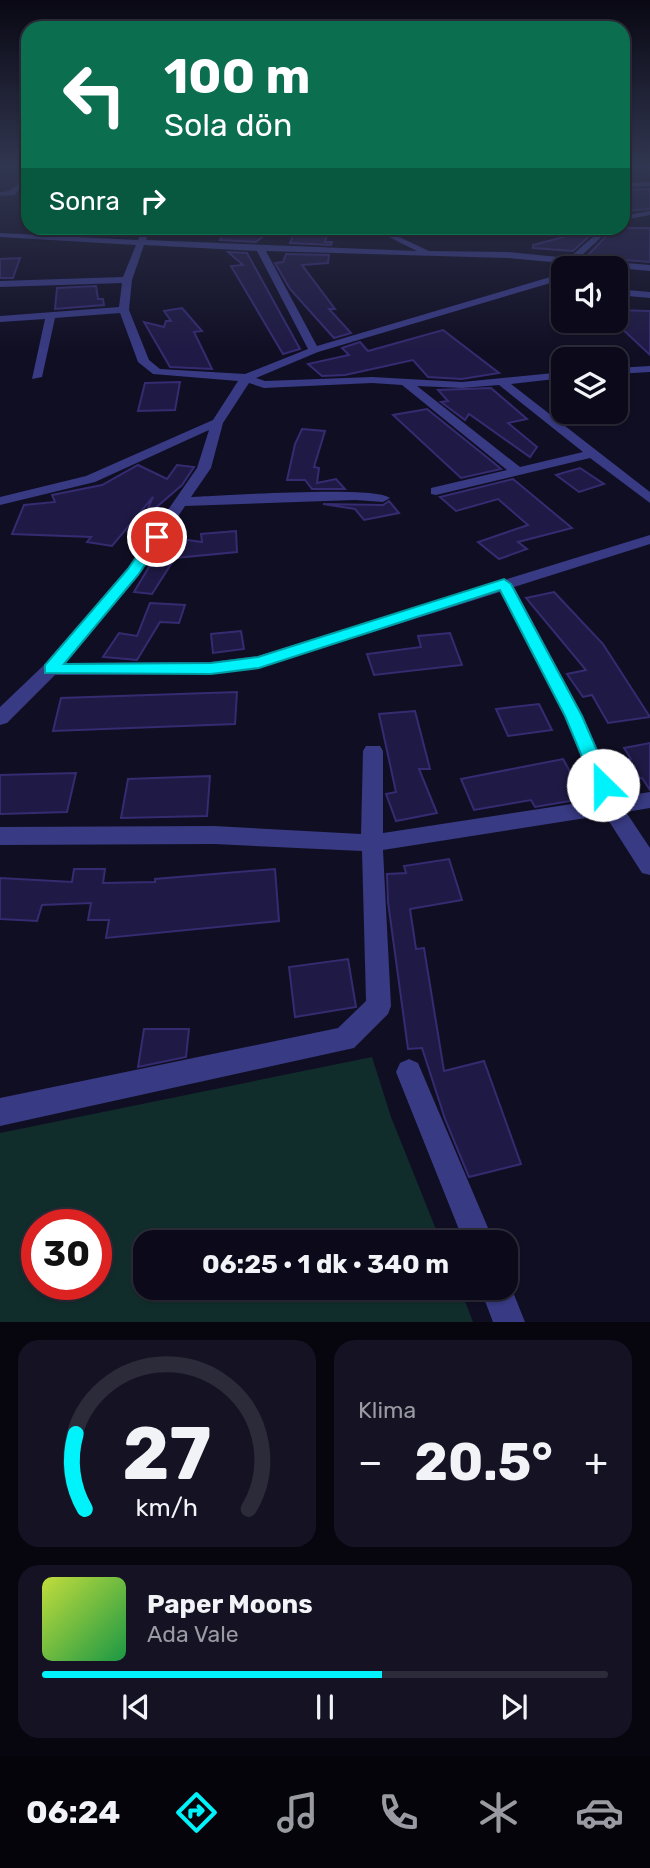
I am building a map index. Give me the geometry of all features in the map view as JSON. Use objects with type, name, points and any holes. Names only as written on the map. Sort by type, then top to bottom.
[{"type":"street","points":[[0,235],[143,241],[261,250],[425,252],[551,259]]},
{"type":"street","points":[[144,235],[127,280],[124,310],[144,362],[157,372],[246,378],[264,385],[372,380],[407,384],[551,376]]},
{"type":"street","points":[[390,235],[425,252]]},
{"type":"street","points":[[576,256],[599,235]]},
{"type":"street","points":[[261,250],[314,350]]},
{"type":"street","points":[[507,255],[525,269]]},
{"type":"street","points":[[628,267],[650,268]]},
{"type":"street","points":[[0,718],[50,669],[133,572],[204,468],[217,424],[246,378],[314,350],[551,278]]},
{"type":"street","points":[[0,284],[127,280]]},
{"type":"street","points":[[539,280],[551,283]]},
{"type":"street","points":[[628,293],[650,295]]},
{"type":"street","points":[[0,319],[124,310]]},
{"type":"street","points":[[36,377],[51,315]]},
{"type":"street","points":[[628,370],[650,369]]},
{"type":"street","points":[[501,381],[650,499]]},
{"type":"street","points":[[407,384],[517,472]]},
{"type":"street","points":[[0,500],[89,480],[121,468],[190,432],[217,424]]},
{"type":"street","points":[[436,491],[591,454]]},
{"type":"street","points":[[181,502],[355,496],[383,498]]},
{"type":"street","points":[[50,669],[211,668],[259,662],[650,539]]},
{"type":"street","points":[[504,584],[574,716],[612,808],[650,866]]},
{"type":"street","points":[[0,1112],[345,1039],[379,1006],[372,843],[373,751]]},
{"type":"street","points":[[0,836],[214,835],[372,843],[650,800]]},
{"type":"street","points":[[409,1072],[473,1230]]},
{"type":"street","points":[[501,1300],[509,1322]]},
{"type":"green space","points":[[372,1057],[391,1117],[436,1230],[133,1230],[133,1300],[465,1300],[473,1322],[0,1322],[0,1133]]},
{"type":"building","points":[[630,229],[650,229],[650,262],[628,260],[628,256],[587,256],[607,235],[630,235]]},
{"type":"building","points":[[223,235],[264,235],[256,242],[220,240]]},
{"type":"building","points":[[293,235],[327,235],[325,242],[332,242],[331,245],[290,243]]},
{"type":"building","points":[[571,235],[590,235],[573,251],[533,248],[533,245]]},
{"type":"building","points":[[228,252],[247,253],[300,349],[283,354],[231,266],[243,265]]},
{"type":"building","points":[[286,254],[329,255],[328,263],[302,265],[335,309],[329,309],[351,333],[334,338],[290,289],[275,263],[283,262]]},
{"type":"building","points":[[20,258],[13,278],[0,278],[0,259]]},
{"type":"building","points":[[96,286],[98,299],[103,299],[104,305],[55,309],[57,288]]},
{"type":"building","points":[[182,308],[202,331],[194,332],[212,369],[170,367],[144,322],[164,327],[166,321],[171,321],[164,311]]},
{"type":"building","points":[[628,310],[650,311],[650,355],[627,333]]},
{"type":"building","points":[[443,330],[499,373],[462,379],[428,377],[413,360],[345,375],[322,376],[308,364],[349,355],[342,348],[360,342],[368,351]]},
{"type":"building","points":[[180,382],[175,410],[138,411],[145,383]]},
{"type":"building","points":[[491,388],[527,419],[508,423],[537,447],[530,457],[469,414],[465,420],[441,402],[448,401],[438,390]]},
{"type":"building","points":[[427,409],[501,469],[461,478],[393,415]]},
{"type":"building","points":[[302,429],[325,431],[314,467],[319,468],[317,483],[336,479],[345,489],[312,489],[305,480],[287,480],[295,444]]},
{"type":"building","points":[[138,465],[167,479],[177,465],[194,467],[182,485],[152,511],[148,508],[153,497],[112,546],[87,542],[91,537],[12,534],[24,505],[55,502],[52,495],[102,485]]},
{"type":"building","points":[[580,468],[604,484],[579,492],[556,475]]},
{"type":"building","points":[[513,479],[572,528],[518,542],[527,549],[499,559],[478,542],[528,525],[498,499],[456,511],[440,497]]},
{"type":"building","points":[[389,501],[399,513],[364,520],[355,509],[323,504],[383,505]]},
{"type":"building","points":[[236,531],[237,552],[175,558],[152,594],[134,592],[167,537],[202,542],[201,534]]},
{"type":"building","points":[[554,592],[603,644],[650,717],[608,723],[592,695],[583,697],[567,674],[586,670],[526,598]]},
{"type":"building","points":[[150,603],[185,605],[179,623],[160,622],[137,660],[103,657],[119,633],[137,636]]},
{"type":"building","points":[[241,631],[244,649],[213,653],[211,634]]},
{"type":"building","points":[[450,633],[462,665],[374,675],[367,654],[421,647],[418,636]]},
{"type":"building","points":[[237,692],[235,724],[53,731],[61,698]]},
{"type":"building","points":[[539,704],[552,730],[508,736],[496,709]]},
{"type":"building","points":[[415,711],[430,769],[419,769],[437,813],[396,821],[386,794],[396,792],[379,714]]},
{"type":"building","points":[[650,743],[650,790],[642,778],[636,779],[624,761],[631,759],[624,748]]},
{"type":"building","points":[[563,759],[573,777],[585,774],[594,797],[535,807],[531,800],[474,810],[461,779]]},
{"type":"building","points":[[76,773],[67,812],[0,814],[0,775]]},
{"type":"building","points":[[210,776],[207,816],[121,818],[128,779]]},
{"type":"building","points":[[449,859],[462,900],[410,909],[416,949],[424,948],[444,1071],[484,1061],[521,1164],[469,1177],[445,1119],[422,1048],[408,1049],[388,902],[387,874],[406,873],[404,866]]},
{"type":"building","points":[[74,869],[105,869],[103,883],[155,882],[155,879],[275,869],[279,921],[106,938],[109,920],[88,920],[91,903],[42,905],[37,921],[0,919],[0,878],[72,882]]},
{"type":"building","points":[[348,959],[356,1007],[295,1017],[289,967]]},
{"type":"building","points":[[144,1029],[189,1029],[186,1057],[138,1067]]},
{"type":"route","points":[[157,537],[133,572],[50,669],[211,668],[259,662],[504,584],[574,716],[603,785]]}]
